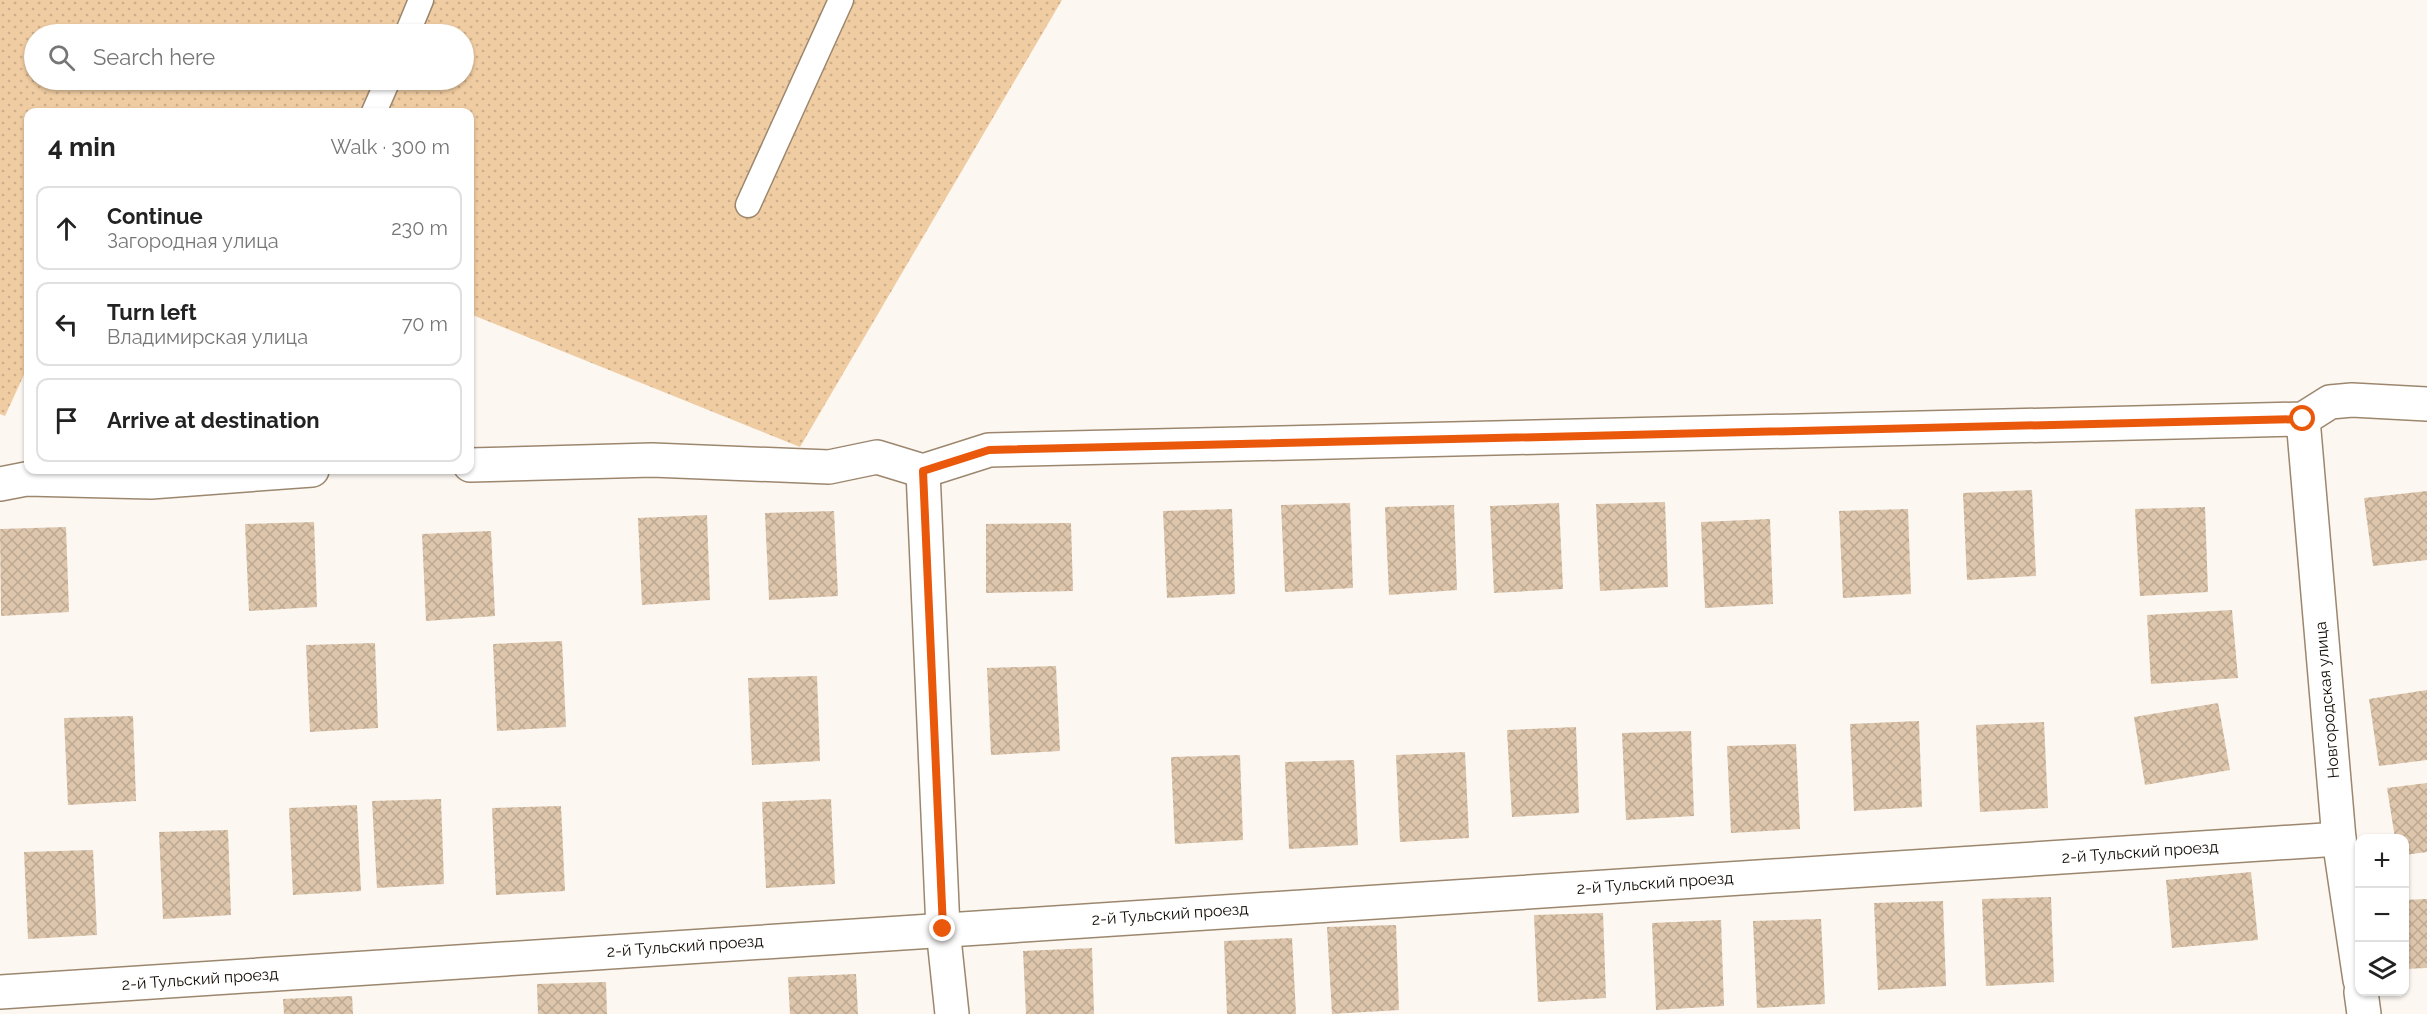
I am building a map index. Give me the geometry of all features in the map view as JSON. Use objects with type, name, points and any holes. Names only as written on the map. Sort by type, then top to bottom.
[{"type":"street","points":[[474,465],[652,460],[829,467],[877,457],[923,471],[989,450],[2303,419],[2330,402],[2352,400],[2427,404]]},
{"type":"street","name":"Новгородская улица","points":[[2303,419],[2339,839],[2355,946]]},
{"type":"street","points":[[923,471],[943,929],[952,1014]]},
{"type":"street","points":[[0,484],[26,479],[151,482],[258,474]]},
{"type":"street","name":"2-й Тульский проезд","points":[[0,992],[2339,839]]},
{"type":"street","points":[[2362,996],[2364,1014]]},
{"type":"lane","points":[[411,24],[421,0]]},
{"type":"lane","points":[[748,205],[842,0]]},
{"type":"lane","points":[[376,108],[384,90]]},
{"type":"shaded area","points":[[0,0],[1062,0],[800,447],[474,316],[474,108],[24,108],[24,375],[5,416],[0,414]]},
{"type":"building","points":[[2032,490],[2036,576],[1967,580],[1963,493]]},
{"type":"building","points":[[2427,491],[2427,560],[2373,566],[2364,498]]},
{"type":"building","points":[[1665,502],[1668,587],[1600,591],[1596,504]]},
{"type":"building","points":[[1350,503],[1353,588],[1285,592],[1281,505]]},
{"type":"building","points":[[1559,503],[1563,589],[1494,593],[1490,506]]},
{"type":"building","points":[[1454,505],[1457,590],[1389,595],[1385,507]]},
{"type":"building","points":[[2205,507],[2208,592],[2140,596],[2135,509]]},
{"type":"building","points":[[1232,509],[1235,594],[1167,598],[1163,511]]},
{"type":"building","points":[[1908,509],[1911,594],[1843,598],[1839,511]]},
{"type":"building","points":[[834,511],[838,596],[769,600],[765,513]]},
{"type":"building","points":[[707,515],[710,600],[642,605],[638,518]]},
{"type":"building","points":[[1770,519],[1773,604],[1705,608],[1701,522]]},
{"type":"building","points":[[314,522],[317,607],[249,611],[245,524]]},
{"type":"building","points":[[1071,523],[1073,591],[986,593],[986,524]]},
{"type":"building","points":[[66,527],[69,612],[1,616],[0,529]]},
{"type":"building","points":[[491,531],[495,616],[426,621],[422,534]]},
{"type":"building","points":[[2232,610],[2238,678],[2151,684],[2147,615]]},
{"type":"building","points":[[562,641],[566,727],[497,731],[493,644]]},
{"type":"building","points":[[375,643],[378,728],[310,732],[306,645]]},
{"type":"building","points":[[1056,666],[1060,751],[991,755],[987,668]]},
{"type":"building","points":[[817,676],[820,761],[752,765],[748,678]]},
{"type":"building","points":[[2427,690],[2427,760],[2379,766],[2369,699]]},
{"type":"building","points":[[2218,703],[2230,770],[2145,785],[2134,717]]},
{"type":"building","points":[[133,716],[136,801],[68,805],[64,718]]},
{"type":"building","points":[[1919,721],[1922,807],[1854,811],[1850,724]]},
{"type":"building","points":[[2044,722],[2048,808],[1980,812],[1976,725]]},
{"type":"building","points":[[1576,727],[1579,813],[1512,817],[1507,730]]},
{"type":"building","points":[[1691,731],[1694,816],[1626,820],[1622,733]]},
{"type":"building","points":[[1796,744],[1800,829],[1731,833],[1727,746]]},
{"type":"building","points":[[1465,752],[1469,838],[1400,842],[1396,755]]},
{"type":"building","points":[[1240,755],[1243,840],[1175,844],[1171,757]]},
{"type":"building","points":[[1354,760],[1358,845],[1289,849],[1285,762]]},
{"type":"building","points":[[2427,783],[2427,852],[2409,854],[2409,834],[2394,834],[2387,788]]},
{"type":"building","points":[[441,799],[444,884],[377,888],[372,801]]},
{"type":"building","points":[[831,799],[835,884],[766,888],[762,802]]},
{"type":"building","points":[[357,805],[361,891],[293,895],[289,808]]},
{"type":"building","points":[[561,806],[565,891],[496,895],[492,808]]},
{"type":"building","points":[[228,830],[231,915],[163,919],[159,832]]},
{"type":"building","points":[[93,850],[97,935],[28,939],[24,852]]},
{"type":"building","points":[[2251,872],[2258,940],[2172,948],[2166,880]]},
{"type":"building","points":[[2051,897],[2054,982],[1986,986],[1982,899]]},
{"type":"building","points":[[2427,899],[2427,968],[2409,969],[2409,900]]},
{"type":"building","points":[[1943,901],[1946,986],[1878,990],[1874,903]]},
{"type":"building","points":[[1603,913],[1606,998],[1538,1002],[1534,915]]},
{"type":"building","points":[[1821,919],[1825,1004],[1757,1008],[1753,921]]},
{"type":"building","points":[[1721,920],[1724,1006],[1656,1010],[1652,923]]},
{"type":"building","points":[[1396,925],[1399,1010],[1332,1014],[1327,927]]},
{"type":"building","points":[[1292,938],[1296,1014],[1227,1014],[1224,941]]},
{"type":"building","points":[[1092,948],[1094,1014],[1026,1014],[1023,951]]},
{"type":"building","points":[[856,974],[858,1014],[790,1014],[788,977]]},
{"type":"building","points":[[606,982],[607,1014],[538,1014],[537,984]]},
{"type":"building","points":[[352,996],[353,1014],[284,1014],[283,999]]},
{"type":"route","points":[[943,929],[923,471],[989,450],[2303,419]]}]
